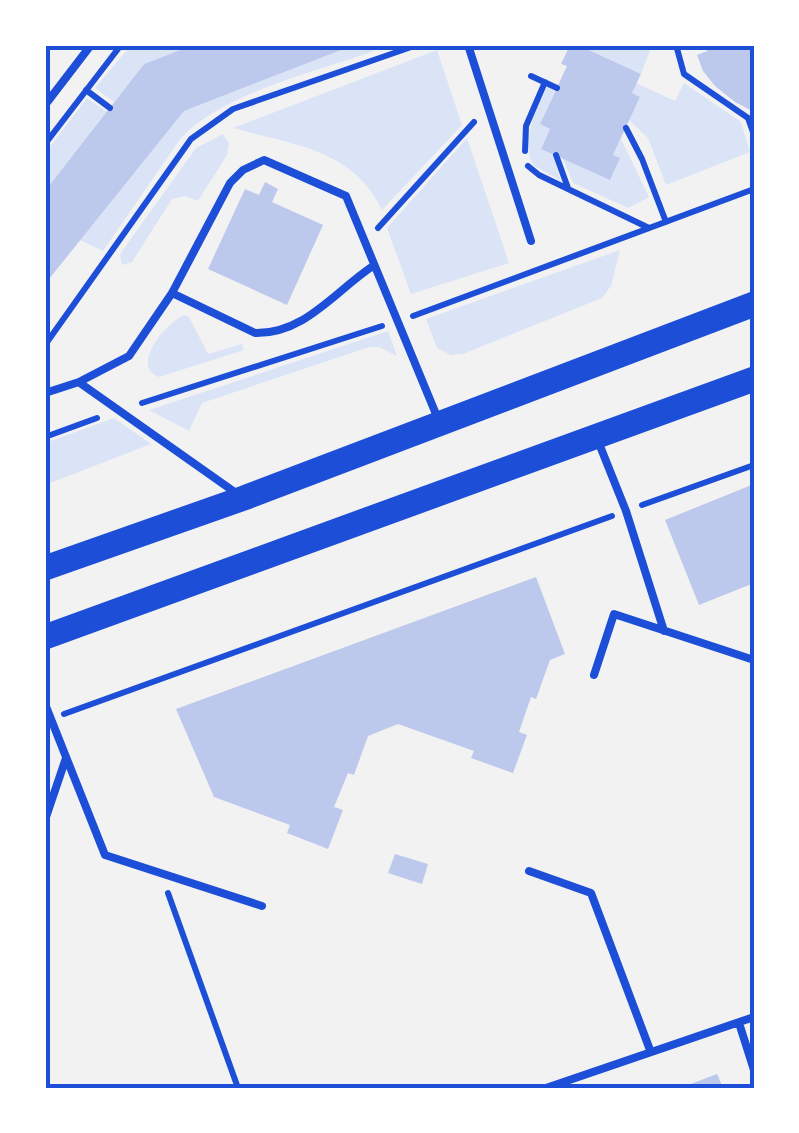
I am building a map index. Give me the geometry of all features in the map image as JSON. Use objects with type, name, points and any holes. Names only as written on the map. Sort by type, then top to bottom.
[{"type":"main road","points":[[45,568],[244,498],[754,304]]},
{"type":"main road","points":[[45,637],[754,380]]},
{"type":"lane","points":[[45,105],[91,45]]},
{"type":"lane","points":[[468,45],[530,241]]},
{"type":"lane","points":[[45,394],[79,382],[128,356],[172,293],[230,183],[243,170],[264,160],[345,194],[440,424]]},
{"type":"lane","points":[[172,293],[255,333],[268,333],[311,317],[374,266]]},
{"type":"lane","points":[[79,382],[244,498]]},
{"type":"lane","points":[[596,437],[626,512],[664,631]]},
{"type":"lane","points":[[594,675],[614,614],[754,660]]},
{"type":"lane","points":[[45,704],[105,855],[262,906]]},
{"type":"lane","points":[[45,820],[66,758]]},
{"type":"lane","points":[[529,872],[591,893],[650,1050]]},
{"type":"lane","points":[[546,1088],[754,1017]]},
{"type":"lane","points":[[739,1022],[754,1070]]},
{"type":"path","points":[[45,144],[120,45]]},
{"type":"path","points":[[45,345],[191,139],[233,109],[417,45]]},
{"type":"path","points":[[676,45],[684,74],[748,118],[754,136]]},
{"type":"path","points":[[531,76],[557,88]]},
{"type":"path","points":[[528,165],[523,141],[545,82]]},
{"type":"path","points":[[86,90],[110,108]]},
{"type":"path","points":[[364,243],[488,107]]},
{"type":"path","points":[[626,128],[666,222]]},
{"type":"path","points":[[503,154],[649,228]]},
{"type":"path","points":[[556,155],[568,190]]},
{"type":"path","points":[[51,719],[754,465]]},
{"type":"path","points":[[161,873],[238,1088]]},
{"type":"shaded area","points":[[131,45],[193,45],[144,64],[114,102],[95,88]]},
{"type":"shaded area","points":[[354,45],[384,45],[245,96],[199,122],[181,138],[103,251],[80,240],[184,111]]},
{"type":"shaded area","points":[[578,45],[652,45],[641,74]]},
{"type":"shaded area","points":[[437,50],[462,125],[382,210],[370,190],[338,162],[299,145],[233,128]]},
{"type":"shaded area","points":[[636,83],[675,101],[684,83],[741,122],[750,152],[666,185],[648,138],[629,120],[640,97],[632,93]]},
{"type":"shaded area","points":[[547,87],[555,91],[540,124],[550,129],[541,148],[552,153],[561,181],[533,165],[529,155],[531,125]]},
{"type":"shaded area","points":[[87,98],[107,112],[48,187],[45,153]]},
{"type":"shaded area","points":[[223,134],[229,143],[227,155],[198,201],[185,196],[172,199],[132,262],[122,265],[120,254],[196,148]]},
{"type":"shaded area","points":[[467,138],[509,263],[411,294],[387,228]]},
{"type":"shaded area","points":[[621,139],[649,197],[628,208],[573,183],[563,159],[619,158],[613,155]]},
{"type":"shaded area","points":[[620,250],[611,286],[602,298],[463,354],[451,355],[437,348],[426,319]]},
{"type":"shaded area","points":[[185,315],[208,354],[242,344],[244,350],[159,377],[151,371],[149,354],[161,334]]},
{"type":"shaded area","points":[[388,331],[397,356],[379,347],[369,347],[202,403],[189,431],[149,410]]},
{"type":"shaded area","points":[[114,418],[151,444],[45,485],[45,443]]},
{"type":"building","points":[[193,45],[354,45],[184,111],[45,284],[45,191],[144,64]]},
{"type":"building","points":[[570,45],[578,45],[641,74],[632,93],[640,97],[613,155],[620,158],[610,180],[541,149],[550,129],[540,124],[567,66],[561,64]]},
{"type":"building","points":[[705,45],[754,45],[754,112],[715,86],[703,71],[697,55],[707,51]]},
{"type":"building","points":[[265,182],[278,189],[272,202],[323,225],[287,305],[208,269],[245,189],[259,195]]},
{"type":"building","points":[[754,484],[754,583],[699,605],[665,520]]},
{"type":"building","points":[[536,577],[565,654],[550,660],[536,699],[531,697],[519,732],[527,735],[513,773],[471,758],[474,751],[398,724],[368,736],[354,775],[348,773],[334,807],[343,810],[328,849],[287,833],[290,825],[214,797],[176,709]]},
{"type":"building","points":[[395,854],[428,864],[422,884],[388,873]]},
{"type":"building","points":[[717,1074],[723,1088],[680,1088]]}]
